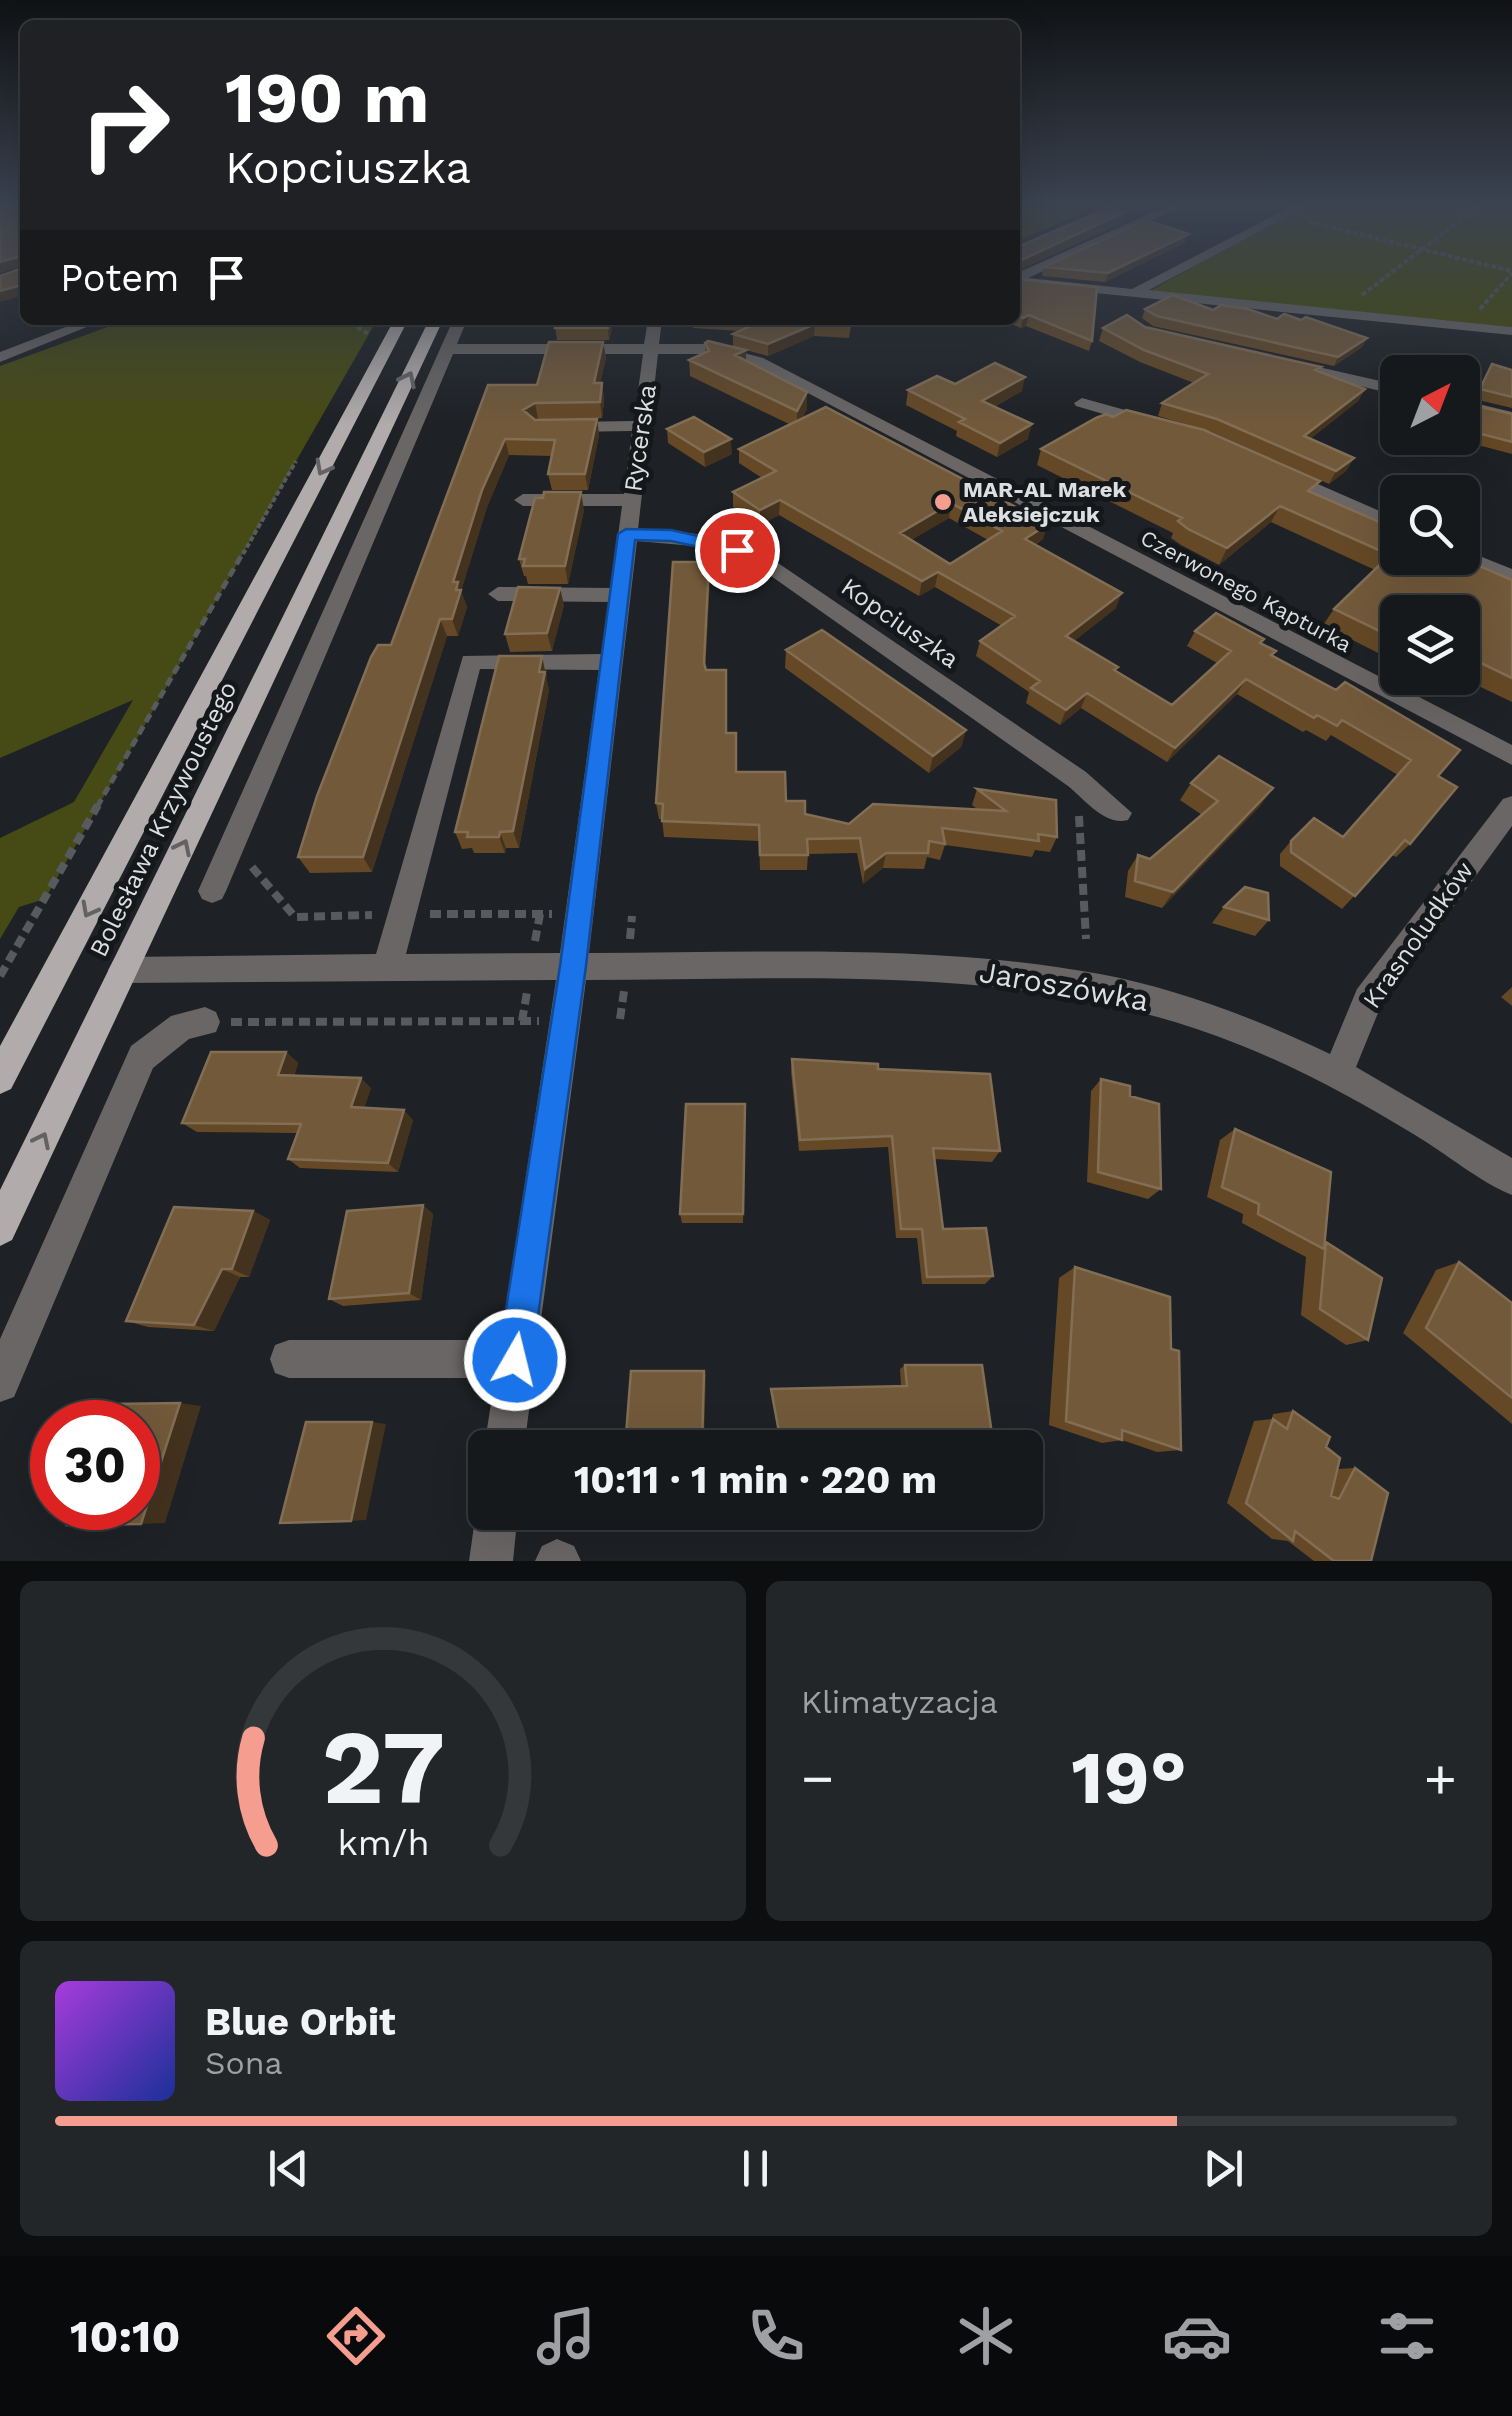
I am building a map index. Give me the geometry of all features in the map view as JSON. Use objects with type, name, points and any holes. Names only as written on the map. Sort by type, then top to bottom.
[{"type":"main road","name":"Bolesława Krzywoustego","points":[[0,1078],[398,325]]},
{"type":"main road","name":"Bolesława Krzywoustego","points":[[0,1228],[434,325]]},
{"type":"main road","points":[[342,432],[353,426],[371,425],[380,437]]},
{"type":"street","points":[[1122,298],[1159,279]]},
{"type":"street","points":[[1020,281],[1122,298],[1512,331]]},
{"type":"street","points":[[0,357],[84,325]]},
{"type":"street","points":[[212,891],[458,325]]},
{"type":"street","name":"Rycerska","points":[[506,1430],[573,966],[654,325]]},
{"type":"street","name":"Czerwonego Kapturka","points":[[447,349],[652,348],[726,351],[758,361],[1512,756]]},
{"type":"street","points":[[1267,361],[1380,386]]},
{"type":"street","points":[[1082,403],[1170,428]]},
{"type":"street","points":[[1480,409],[1512,417]]},
{"type":"street","points":[[555,428],[641,426]]},
{"type":"street","points":[[1274,470],[1380,518]]},
{"type":"street","points":[[523,500],[631,500]]},
{"type":"street","name":"Kopciuszka","points":[[626,534],[709,540],[771,567],[1119,813]]},
{"type":"street","points":[[1480,563],[1512,577]]},
{"type":"street","points":[[498,594],[619,596]]},
{"type":"street","points":[[387,969],[471,660],[611,662]]},
{"type":"street","name":"Krasnoludków","points":[[1338,1072],[1368,999],[1512,806]]},
{"type":"street","name":"Jaroszówka","points":[[123,970],[965,968],[1080,984],[1156,1002],[1338,1072],[1512,1178]]},
{"type":"street","points":[[0,1382],[142,1058],[182,1026],[205,1022]]},
{"type":"street","points":[[289,1360],[515,1360]]},
{"type":"street","points":[[491,1561],[495,1530]]},
{"type":"path","points":[[1337,314],[1385,279]]},
{"type":"path","points":[[1468,326],[1506,279]]},
{"type":"path","points":[[353,325],[369,334]]},
{"type":"path","points":[[359,351],[374,325]]},
{"type":"path","points":[[0,976],[300,454]]},
{"type":"path","points":[[1077,780],[1086,939]]},
{"type":"path","points":[[205,1022],[564,1020]]},
{"type":"green space","points":[[113,325],[374,325],[45,899],[19,907],[0,939],[0,838],[74,802],[133,700],[0,758],[0,366]]},
{"type":"shaded area","points":[[1172,279],[1512,279],[1512,327],[1150,291]]},
{"type":"building","points":[[0,279],[20,279],[20,285],[0,291]]},
{"type":"building","points":[[1020,279],[1097,287],[1092,341],[1029,315],[1023,318]]},
{"type":"building","points":[[1173,295],[1213,310],[1221,305],[1277,319],[1284,314],[1301,320],[1306,317],[1367,338],[1338,357],[1157,316],[1145,309]]},
{"type":"building","points":[[1127,315],[1145,327],[1321,367],[1315,370],[1365,389],[1304,436],[1354,458],[1336,471],[1217,419],[1162,403],[1208,374],[1144,350],[1103,328]]},
{"type":"building","points":[[556,325],[608,325],[608,328],[555,328]]},
{"type":"building","points":[[752,325],[813,325],[768,344],[733,334]]},
{"type":"building","points":[[549,342],[603,342],[594,383],[602,383],[600,402],[535,403],[523,410],[535,420],[597,419],[585,474],[548,474],[555,440],[505,439],[482,490],[453,582],[458,582],[456,590],[461,590],[452,619],[440,619],[363,857],[298,857],[317,796],[371,657],[378,645],[391,645],[488,385],[537,385]]},
{"type":"building","points":[[705,343],[746,350],[735,355],[807,392],[797,411],[689,360],[709,351]]},
{"type":"building","points":[[995,363],[1025,377],[982,401],[1032,424],[1000,443],[959,422],[965,419],[908,390],[937,376],[955,384]]},
{"type":"building","points":[[1492,364],[1512,370],[1512,397],[1480,389]]},
{"type":"building","points":[[826,407],[1048,524],[1025,539],[1122,593],[1066,636],[1172,705],[1231,651],[1195,631],[1216,613],[1264,639],[1260,643],[1276,651],[1271,655],[1336,690],[1345,682],[1460,750],[1438,776],[1457,787],[1410,844],[1405,840],[1355,896],[1291,852],[1291,841],[1314,818],[1343,837],[1411,760],[1342,720],[1337,726],[1317,715],[1314,718],[1246,679],[1175,748],[1087,693],[1066,710],[1031,688],[1040,681],[980,641],[1015,616],[938,572],[922,581],[780,500],[760,510],[733,492],[776,471],[739,449]],"holes":[[[951,503],[1002,531],[950,564],[900,533]]]},
{"type":"building","points":[[1480,407],[1512,414],[1512,442],[1480,434]]},
{"type":"building","points":[[1126,410],[1204,430],[1320,481],[1308,491],[1380,522],[1380,551],[1280,506],[1227,548],[1188,529],[1178,521],[1182,518],[1041,449],[1096,418],[1106,414],[1113,417]]},
{"type":"building","points":[[694,417],[731,439],[704,452],[667,429]]},
{"type":"building","points":[[544,492],[581,492],[565,566],[523,566],[525,559],[519,559],[535,498],[543,498]]},
{"type":"building","points":[[673,562],[709,562],[704,663],[706,670],[726,670],[726,733],[736,733],[736,772],[785,772],[786,801],[805,801],[805,814],[849,824],[873,804],[1006,811],[977,789],[1056,800],[1057,837],[1038,834],[1039,841],[942,828],[945,844],[929,841],[928,853],[886,853],[865,869],[860,838],[807,839],[808,855],[760,855],[759,825],[662,821],[663,804],[656,803]]},
{"type":"building","points":[[1380,565],[1380,575],[1480,575],[1480,566],[1512,580],[1512,678],[1480,663],[1480,595],[1380,595],[1380,631],[1334,609]]},
{"type":"building","points":[[518,587],[560,588],[547,633],[505,634]]},
{"type":"building","points":[[822,630],[966,730],[933,756],[786,650]]},
{"type":"building","points":[[499,656],[542,656],[539,672],[545,672],[513,831],[500,832],[499,837],[467,837],[468,832],[455,832]]},
{"type":"building","points":[[1219,756],[1273,788],[1173,892],[1135,881],[1138,855],[1150,859],[1218,801],[1191,783]]},
{"type":"building","points":[[1245,887],[1268,893],[1269,920],[1224,907]]},
{"type":"building","points":[[211,1052],[286,1052],[278,1075],[361,1078],[351,1107],[404,1110],[388,1163],[288,1159],[301,1124],[182,1123]]},
{"type":"building","points":[[792,1059],[878,1064],[878,1069],[990,1074],[1000,1151],[933,1148],[943,1229],[986,1228],[993,1276],[927,1277],[922,1229],[901,1229],[892,1136],[800,1140]]},
{"type":"building","points":[[1101,1079],[1130,1086],[1130,1096],[1159,1104],[1161,1189],[1098,1172]]},
{"type":"building","points":[[686,1104],[745,1104],[743,1214],[680,1214]]},
{"type":"building","points":[[1235,1129],[1331,1172],[1324,1249],[1258,1214],[1259,1204],[1222,1187]]},
{"type":"building","points":[[423,1205],[409,1293],[329,1299],[347,1211]]},
{"type":"building","points":[[174,1207],[253,1211],[232,1269],[222,1269],[194,1325],[126,1321]]},
{"type":"building","points":[[1326,1242],[1382,1278],[1368,1340],[1320,1309]]},
{"type":"building","points":[[1459,1262],[1512,1303],[1512,1398],[1426,1328]]},
{"type":"building","points":[[1075,1267],[1170,1297],[1171,1349],[1179,1351],[1181,1450],[1122,1430],[1122,1440],[1066,1421]]},
{"type":"building","points":[[905,1365],[982,1365],[991,1430],[779,1430],[771,1389],[907,1386]]},
{"type":"building","points":[[631,1371],[704,1371],[702,1430],[626,1430]]},
{"type":"building","points":[[160,1403],[180,1403],[160,1465]]},
{"type":"building","points":[[1293,1411],[1330,1437],[1326,1447],[1340,1458],[1331,1496],[1339,1499],[1355,1468],[1388,1493],[1371,1561],[1334,1561],[1295,1531],[1293,1541],[1246,1503],[1273,1419],[1287,1429]]},
{"type":"building","points":[[306,1422],[372,1422],[351,1521],[280,1523]]},
{"type":"place","name":"MAR-AL Marek Aleksiejczuk","points":[[943,502]]},
{"type":"route","points":[[515,1360],[573,966],[626,534],[709,540],[737,550]]}]
